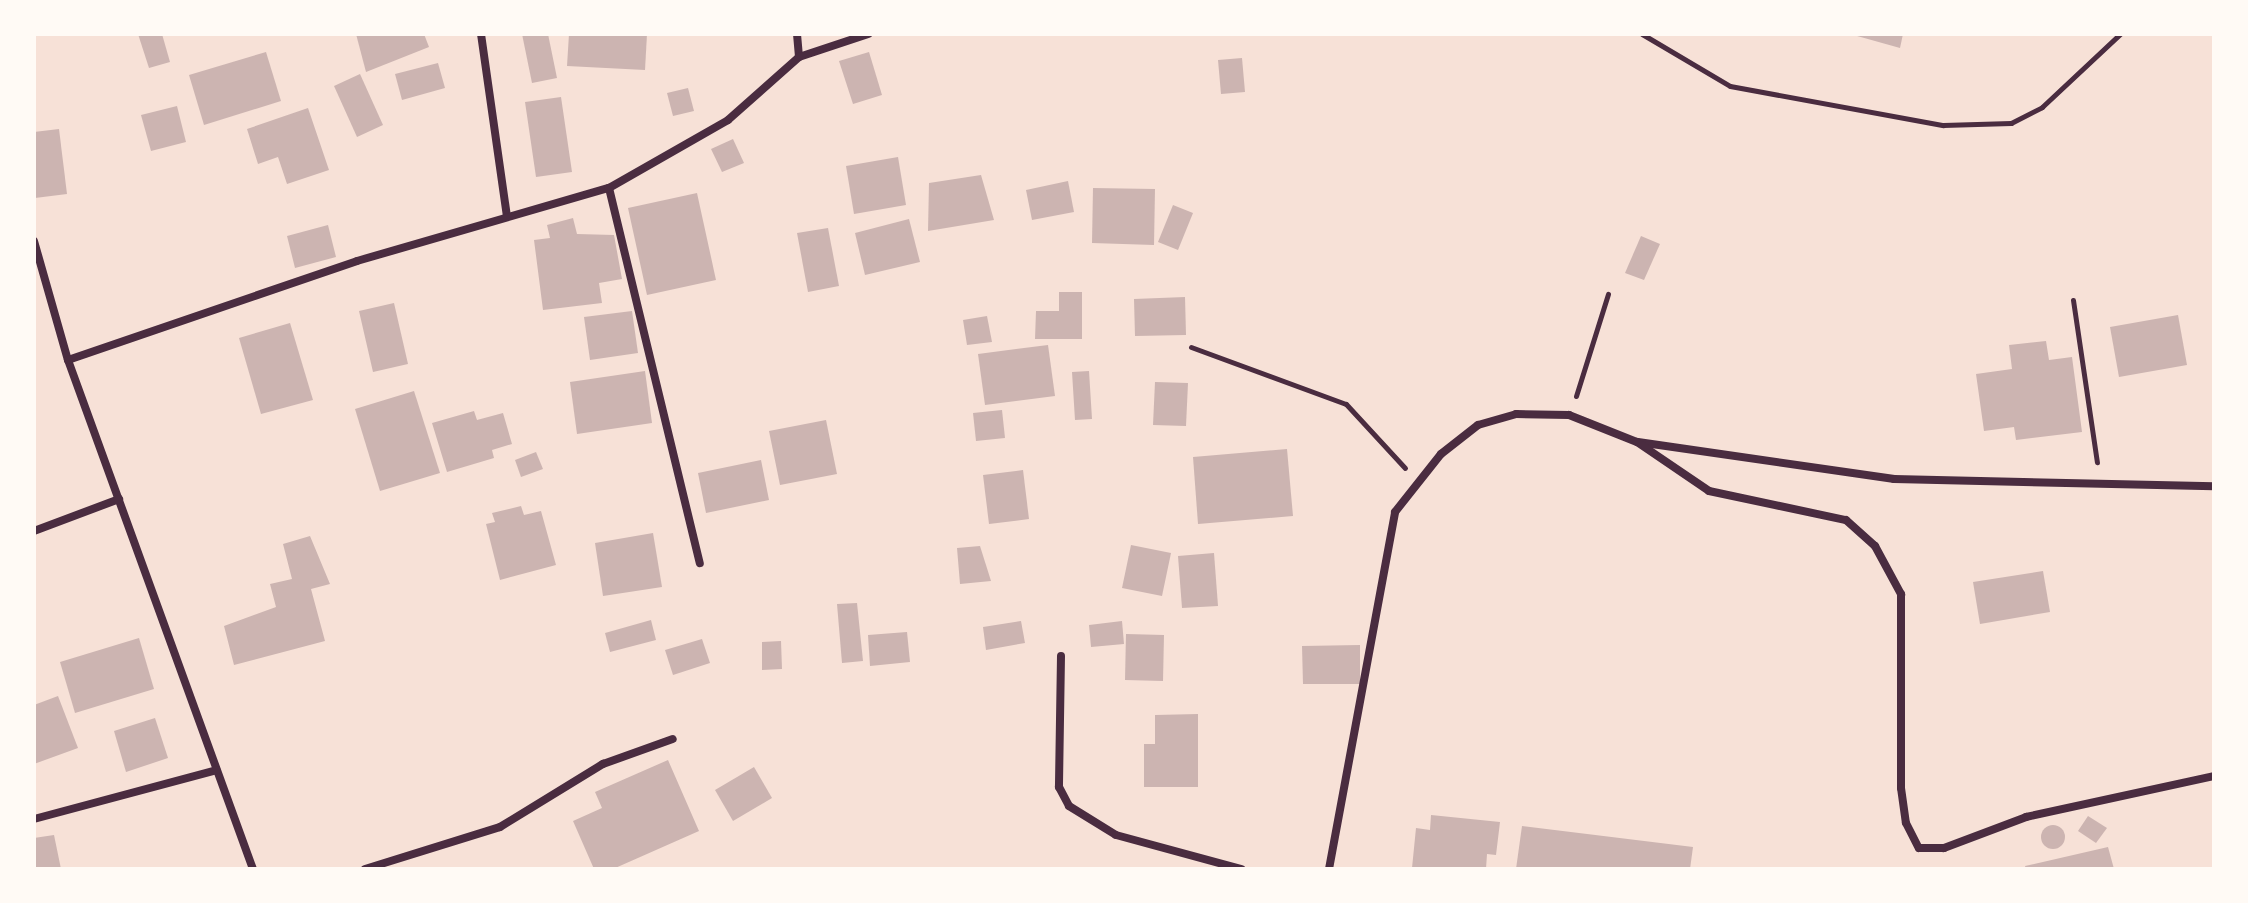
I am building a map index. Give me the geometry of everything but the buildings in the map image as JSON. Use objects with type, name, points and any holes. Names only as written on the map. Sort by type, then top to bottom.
[{"type":"street","points":[[481,34],[507,216]]},
{"type":"street","points":[[797,34],[799,57]]},
{"type":"street","points":[[68,360],[507,216],[609,188],[728,120],[799,57],[868,34]]},
{"type":"street","points":[[609,188],[700,563]]},
{"type":"street","points":[[34,241],[68,360],[253,869]]},
{"type":"street","points":[[1329,869],[1395,512],[1415,482],[1478,425],[1516,414],[1569,415],[1637,442],[1709,491],[1846,520],[1893,568],[1901,594],[1901,788],[1906,823],[1919,848],[1944,848],[2026,817],[2214,776]]},
{"type":"street","points":[[1637,442],[1894,479],[2101,479],[2214,486]]},
{"type":"street","points":[[34,531],[119,499]]},
{"type":"street","points":[[1061,656],[1059,787],[1069,806],[1116,835],[1241,869]]},
{"type":"street","points":[[365,869],[500,827],[603,764],[673,739]]},
{"type":"street","points":[[34,819],[217,770]]},
{"type":"path","points":[[1642,34],[1730,86],[1943,125],[2021,118],[2120,34]]},
{"type":"path","points":[[1569,415],[1608,294]]},
{"type":"path","points":[[2073,300],[2086,421],[2101,479]]},
{"type":"path","points":[[1191,347],[1346,404],[1388,443],[1415,482]]}]
